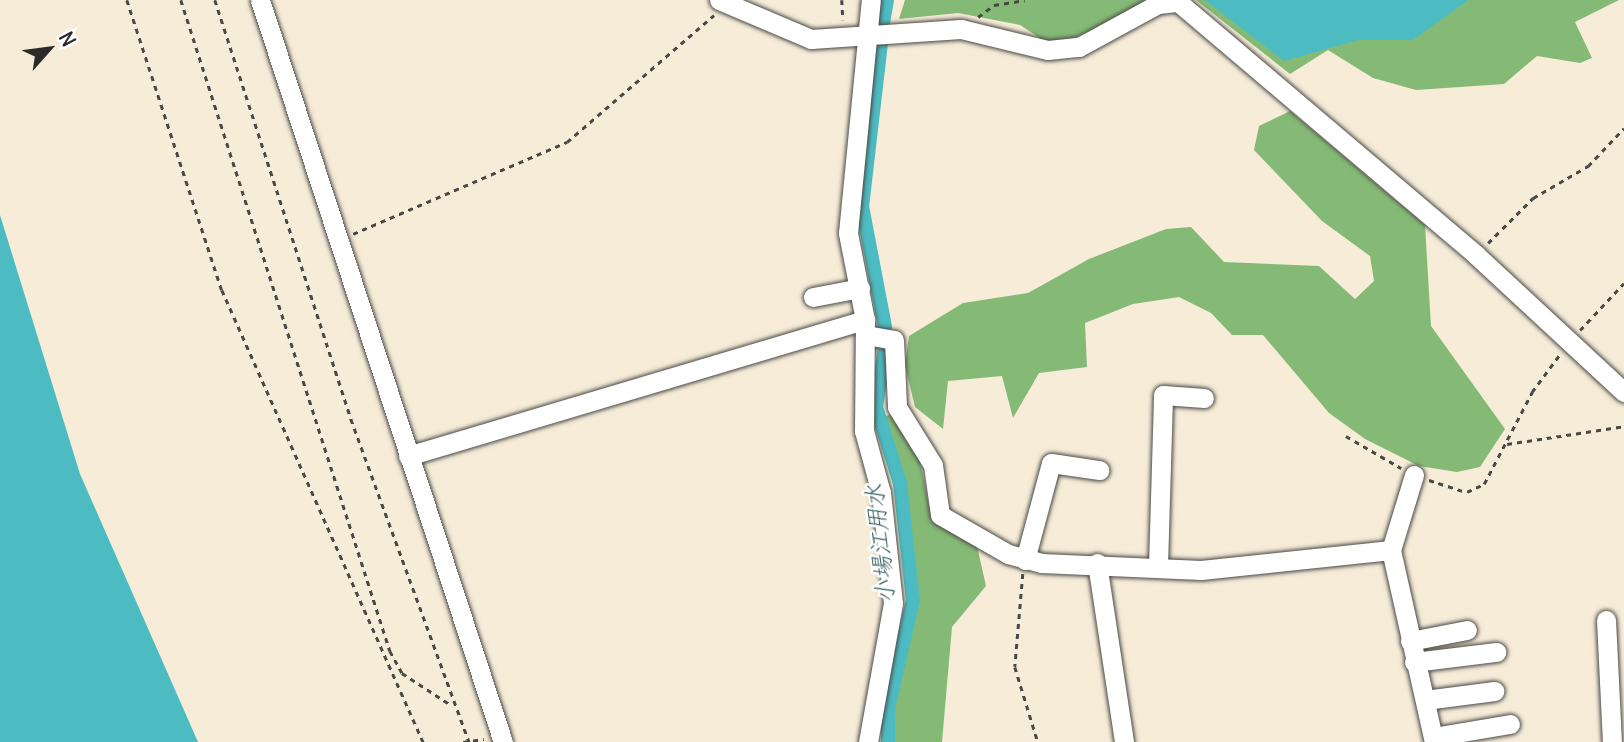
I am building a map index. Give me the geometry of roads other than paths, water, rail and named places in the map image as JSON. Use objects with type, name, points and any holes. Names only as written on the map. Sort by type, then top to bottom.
[{"type":"street","points":[[260,0],[335,242],[502,740]]},
{"type":"street","points":[[868,742],[894,603],[881,493],[864,431],[865,327],[847,200],[864,37],[871,0]]},
{"type":"street","points":[[722,3],[811,39],[961,29],[1048,50],[1080,47],[1158,4],[1178,2],[1476,255],[1567,345],[1624,392]]},
{"type":"street","points":[[820,295],[860,288]]},
{"type":"street","points":[[408,456],[828,329],[865,327],[894,340],[897,407],[933,465],[940,515],[1025,560],[1217,569],[1391,550]]},
{"type":"street","points":[[1158,566],[1163,395],[1204,398]]},
{"type":"street","points":[[1025,560],[1051,463],[1099,470]]},
{"type":"street","points":[[1414,475],[1391,550],[1413,662],[1433,739],[1510,724]]},
{"type":"street","points":[[1097,563],[1124,742]]},
{"type":"street","points":[[1606,620],[1612,742]]},
{"type":"street","points":[[1410,641],[1467,630]]},
{"type":"street","points":[[1413,662],[1496,652]]},
{"type":"street","points":[[1425,700],[1494,691]]},
{"type":"water","points":[[1205,0],[1468,0],[1413,40],[1358,40],[1284,61]]},
{"type":"water","points":[[0,215],[80,474],[198,742],[0,742]]},
{"type":"waterway","name":"小場江用水","points":[[883,23],[887,0]]},
{"type":"waterway","name":"小場江用水","points":[[881,43],[862,206],[885,327]]},
{"type":"waterway","name":"小場江用水","points":[[886,342],[876,407],[900,483],[913,600],[888,709],[888,742]]}]
